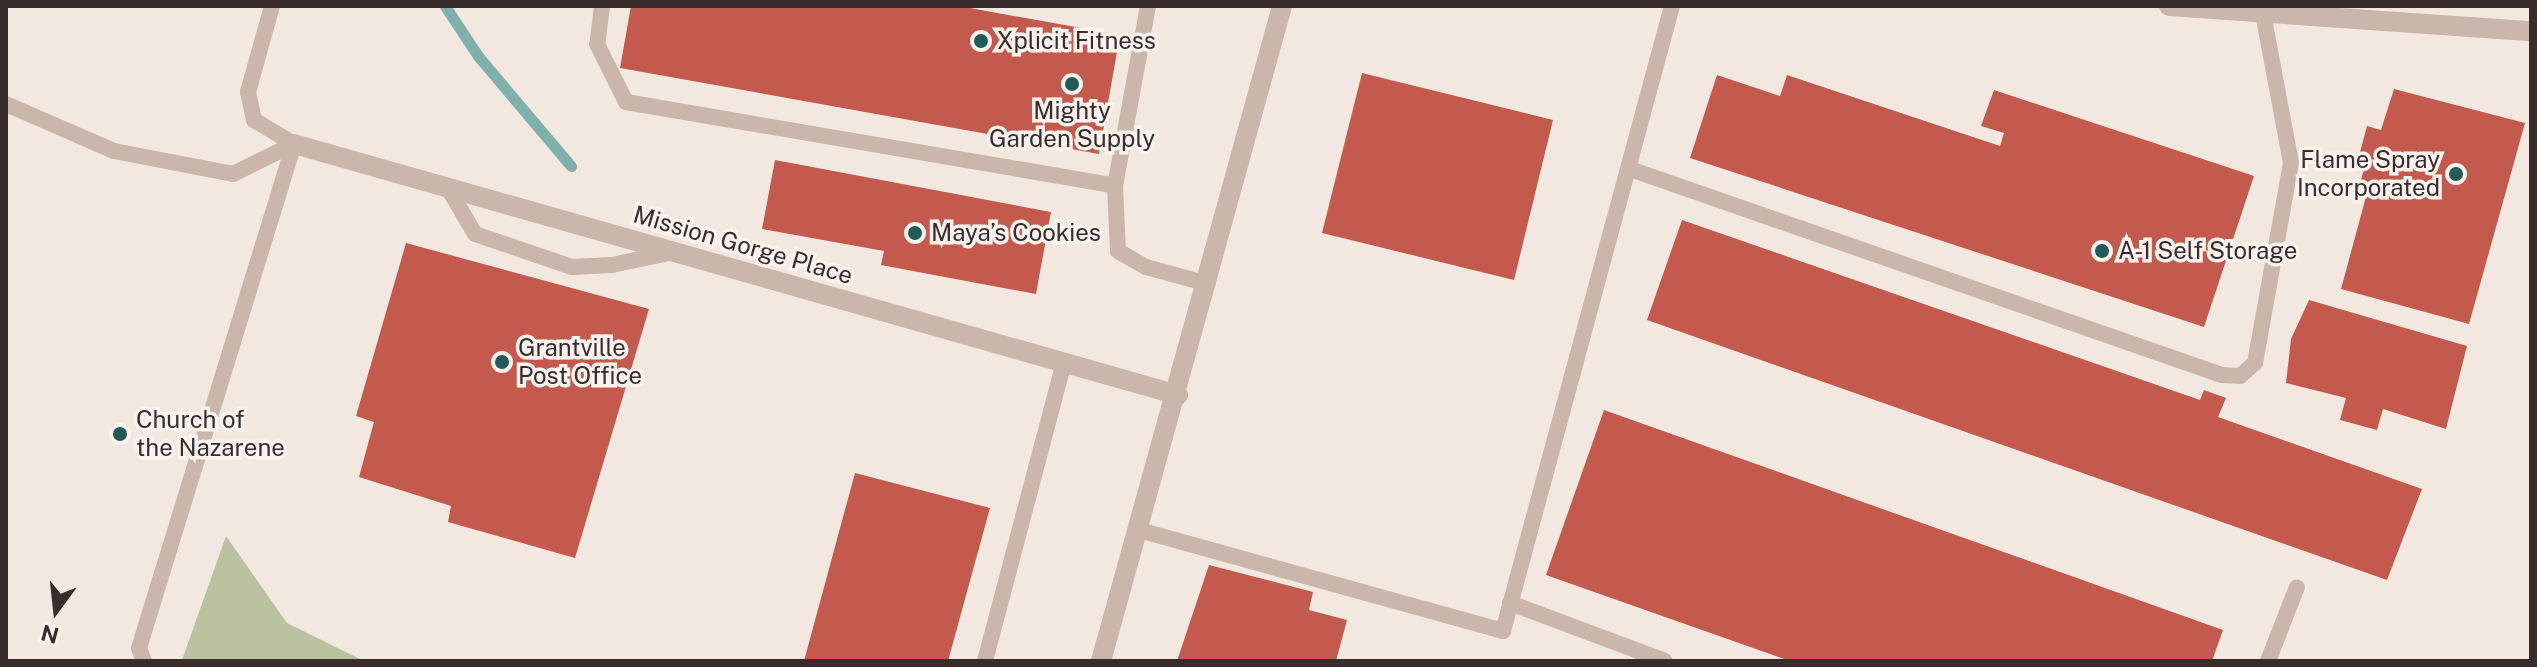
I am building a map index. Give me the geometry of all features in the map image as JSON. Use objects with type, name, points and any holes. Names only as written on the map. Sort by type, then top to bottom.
[{"type":"street","points":[[1101,661],[1178,395],[1282,6]]},
{"type":"street","points":[[2169,6],[2531,31]]},
{"type":"street","name":"Mission Gorge Place","points":[[294,144],[1178,395]]},
{"type":"lane","points":[[272,6],[248,92],[254,120],[294,144]]},
{"type":"lane","points":[[602,6],[597,44],[626,102],[1115,186]]},
{"type":"lane","points":[[1148,6],[1115,186],[1118,251],[1146,267],[1208,284]]},
{"type":"lane","points":[[1139,530],[1503,631],[1672,6]]},
{"type":"lane","points":[[1630,169],[2222,375],[2240,376],[2255,363],[2291,163],[2263,14]]},
{"type":"lane","points":[[6,104],[114,151],[233,174],[294,144]]},
{"type":"lane","points":[[144,661],[139,648],[294,144]]},
{"type":"lane","points":[[448,188],[475,234],[572,267],[612,265],[675,252]]},
{"type":"lane","points":[[985,661],[1064,363]]},
{"type":"lane","points":[[2268,661],[2297,587]]},
{"type":"lane","points":[[1510,603],[1665,661]]},
{"type":"green space","points":[[226,536],[287,623],[364,661],[182,660]]},
{"type":"building","points":[[631,6],[959,6],[1120,35],[1099,154],[620,68]]},
{"type":"building","points":[[1362,73],[1553,120],[1514,280],[1322,233]]},
{"type":"building","name":"A-1 Self Storage","points":[[1717,75],[1780,96],[1787,75],[2000,146],[2004,133],[1981,126],[1994,90],[2254,176],[2204,327],[1690,158]]},
{"type":"building","points":[[2394,89],[2525,123],[2469,324],[2341,289],[2367,193],[2358,191],[2367,158],[2359,156],[2367,126],[2381,130]]},
{"type":"building","points":[[775,160],[1051,212],[1036,294],[881,265],[884,251],[762,229]]},
{"type":"building","points":[[1682,220],[2200,400],[2204,390],[2226,398],[2218,417],[2422,489],[2387,580],[1647,320]]},
{"type":"building","name":"Grantville Post Office","points":[[406,243],[649,309],[575,558],[448,522],[451,506],[359,477],[374,422],[356,416]]},
{"type":"building","points":[[2309,300],[2467,346],[2446,429],[2383,409],[2377,430],[2340,420],[2346,398],[2286,383],[2291,339]]},
{"type":"building","points":[[1604,410],[2223,630],[2212,661],[1790,661],[1546,575]]},
{"type":"building","points":[[855,473],[990,508],[948,661],[804,661]]},
{"type":"building","points":[[1209,565],[1313,592],[1309,610],[1347,620],[1336,661],[1177,661]]},
{"type":"waterway","points":[[445,6],[478,56],[571,166]]},
{"type":"place","name":"Xplicit Fitness","points":[[981,41]]},
{"type":"place","name":"Mighty Garden Supply","points":[[1072,84]]},
{"type":"place","name":"Flame Spray Incorporated","points":[[2456,174]]},
{"type":"place","name":"Maya’s Cookies","points":[[915,233]]},
{"type":"place","name":"A-1 Self Storage","points":[[2102,251]]},
{"type":"place","name":"Grantville Post Office","points":[[502,362]]},
{"type":"place","name":"Church of the Nazarene","points":[[120,434]]}]
